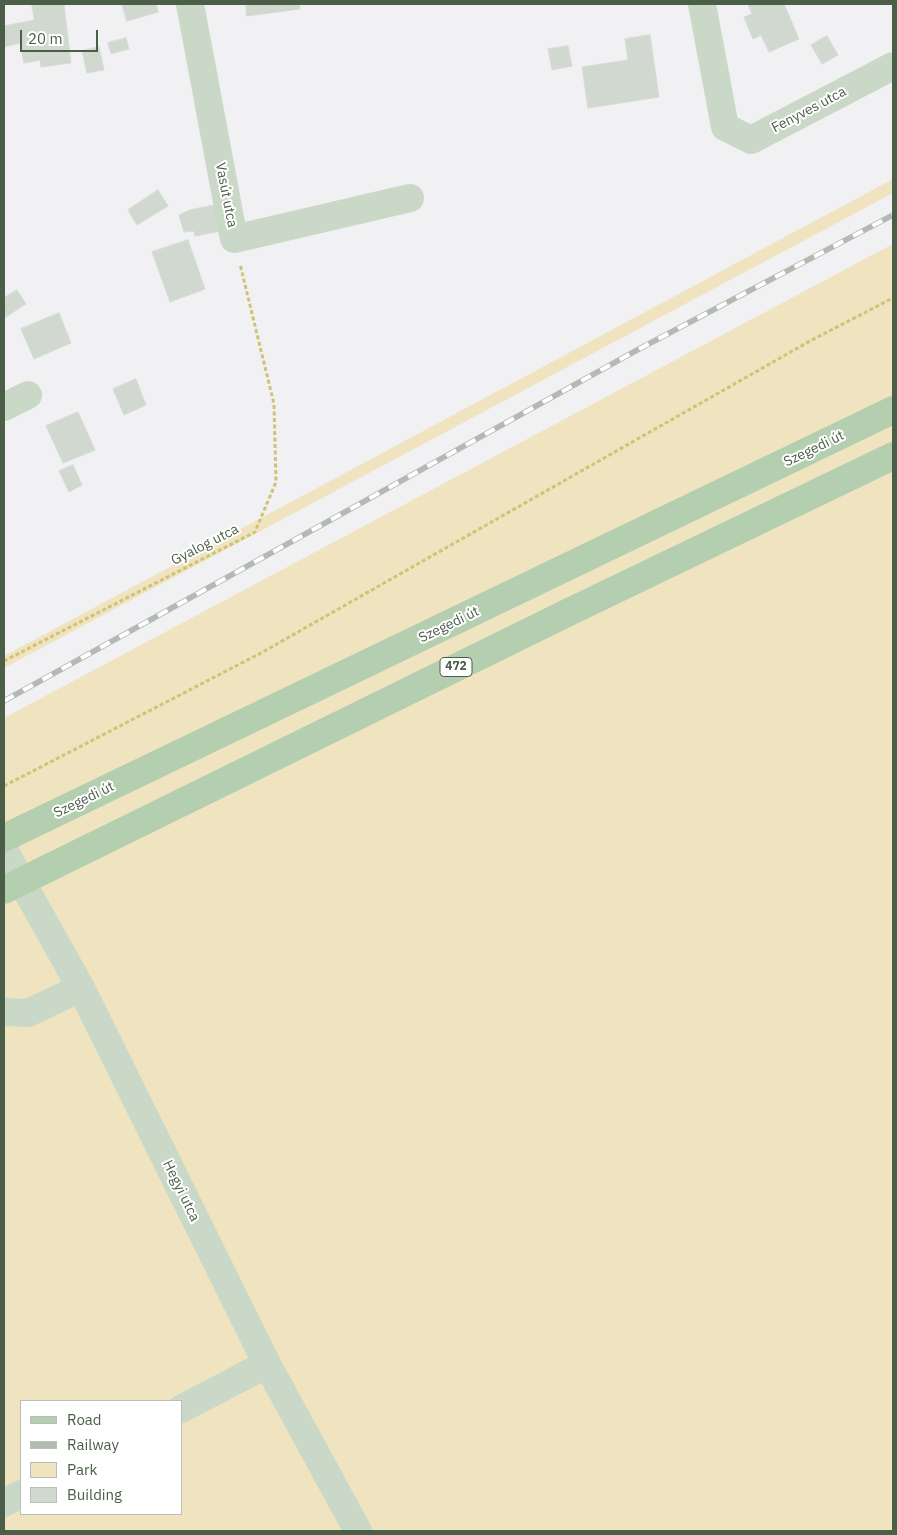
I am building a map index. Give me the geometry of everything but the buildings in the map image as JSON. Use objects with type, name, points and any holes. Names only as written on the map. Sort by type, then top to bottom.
[{"type":"main road","name":"Szegedi út","points":[[4,838],[893,410]]},
{"type":"main road","name":"472","points":[[12,886],[569,612],[893,456]]},
{"type":"street","name":"Vasút utca","points":[[190,4],[234,239],[410,198]]},
{"type":"street","name":"Fenyves utca","points":[[702,4],[725,127],[751,140],[893,66]]},
{"type":"street","points":[[4,407],[28,395]]},
{"type":"street","name":"Hegyi utca","points":[[4,850],[12,886],[81,988],[267,1364],[358,1531]]},
{"type":"street","points":[[4,1012],[28,1014],[81,988]]},
{"type":"street","points":[[182,1408],[267,1364]]},
{"type":"street","points":[[4,1503],[20,1495]]},
{"type":"path","name":"Gyalog utca","points":[[4,661],[255,532],[276,482],[274,404],[234,239]]},
{"type":"path","points":[[4,786],[261,653],[810,341],[893,298]]},
{"type":"green space","points":[[893,179],[893,193],[4,668],[4,656]]},
{"type":"green space","points":[[893,244],[893,1531],[4,1531],[4,718]]},
{"type":"railway","points":[[4,701],[639,349],[893,215]]}]
